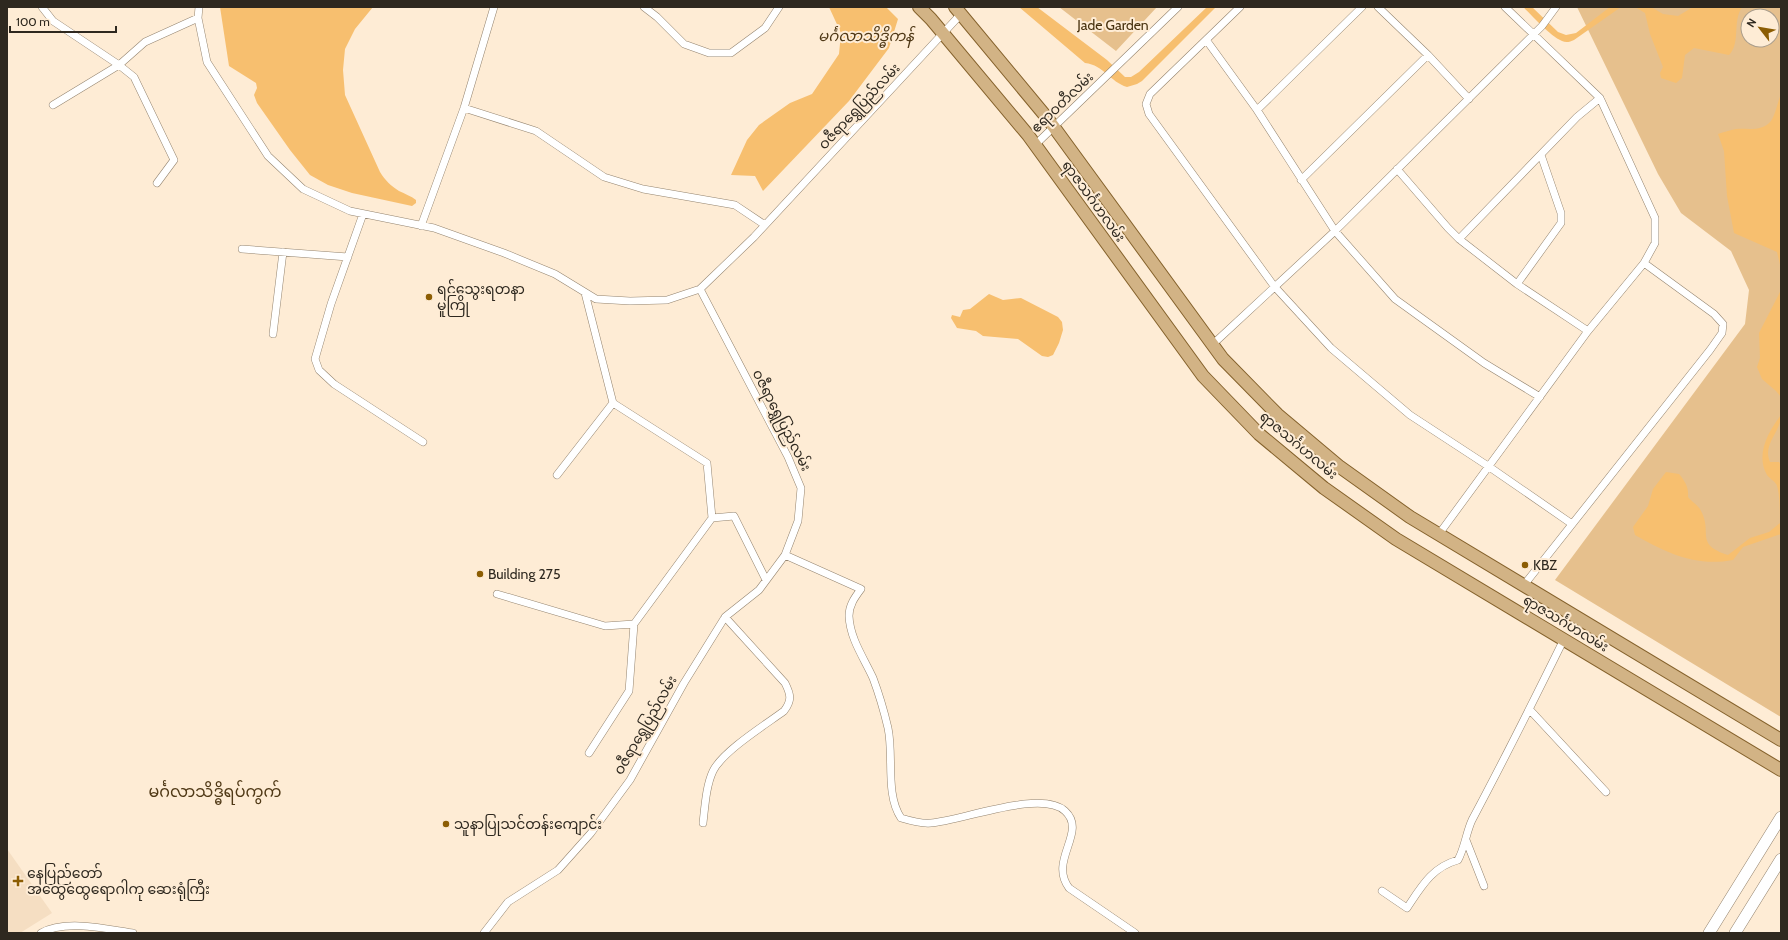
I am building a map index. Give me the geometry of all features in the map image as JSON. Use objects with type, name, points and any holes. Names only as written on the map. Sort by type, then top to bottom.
[{"type":"main road","name":"ရာဇသင်္ဂဟလမ်း","points":[[919,7],[1035,146],[1203,376],[1259,434],[1324,488],[1396,538],[1781,770]]},
{"type":"main road","name":"ရာဇသင်္ဂဟလမ်း","points":[[958,10],[1054,128],[1212,345],[1223,359],[1266,403],[1340,467],[1410,517],[1781,740]]},
{"type":"street","points":[[42,7],[53,21],[119,65],[134,77],[174,160],[157,183]]},
{"type":"street","points":[[199,7],[198,18],[207,62],[268,156],[302,189],[350,211],[434,228],[504,253],[555,274],[596,299],[630,301],[667,300],[700,289]]},
{"type":"street","points":[[421,226],[464,108],[494,7]]},
{"type":"street","points":[[644,7],[657,17],[684,44],[709,53],[731,53],[765,28],[779,7]]},
{"type":"street","name":"ဧရာဝတီလမ်း","points":[[1035,146],[1178,7]]},
{"type":"street","points":[[1240,7],[1207,41],[1150,94],[1146,104],[1149,114],[1274,286],[1331,348],[1410,415],[1488,466],[1572,524]]},
{"type":"street","points":[[1257,110],[1362,7]]},
{"type":"street","points":[[1378,7],[1428,55],[1469,98]]},
{"type":"street","points":[[1439,534],[1588,331],[1644,264],[1655,243],[1655,218],[1600,98],[1534,33],[1505,7]]},
{"type":"street","points":[[1212,345],[1336,230],[1542,26],[1556,7]]},
{"type":"street","name":"ဝဇီရာရွှေပြည်လမ်း","points":[[484,933],[508,902],[558,870],[591,833],[630,780],[684,684],[725,617],[759,590],[785,555],[798,521],[801,488],[788,457],[700,289],[765,225],[943,34],[958,10]]},
{"type":"street","points":[[53,105],[119,65],[145,42],[198,18]]},
{"type":"street","points":[[1207,41],[1257,110],[1301,180],[1336,230],[1395,299],[1484,363],[1540,396]]},
{"type":"street","points":[[1301,180],[1428,55]]},
{"type":"street","points":[[1459,239],[1577,117],[1600,98]]},
{"type":"street","points":[[464,108],[536,131],[604,177],[643,189],[735,205],[765,225]]},
{"type":"street","points":[[1516,284],[1561,223],[1561,213],[1541,155]]},
{"type":"street","points":[[1397,169],[1459,239],[1516,284],[1588,331]]},
{"type":"street","points":[[362,214],[331,304],[315,359],[319,370],[334,384],[423,442]]},
{"type":"street","points":[[242,249],[348,257]]},
{"type":"street","points":[[273,334],[283,252]]},
{"type":"street","points":[[1524,585],[1722,333],[1723,324],[1714,314],[1644,264]]},
{"type":"street","points":[[585,293],[613,403],[707,463],[712,518],[634,624],[629,691],[588,753]]},
{"type":"street","points":[[557,475],[613,403]]},
{"type":"street","points":[[712,518],[734,516],[766,580]]},
{"type":"street","points":[[785,555],[861,588],[851,603],[849,615],[851,628],[859,651],[882,703],[888,730],[893,803],[901,818],[914,822],[930,823],[951,820],[979,812],[1033,804],[1053,805],[1064,810],[1072,819],[1074,829],[1066,850],[1062,869],[1064,881],[1069,888],[1135,933]]},
{"type":"street","points":[[497,594],[605,626],[634,624]]},
{"type":"street","points":[[703,822],[709,781],[714,770],[732,750],[784,711],[790,704],[791,696],[785,684],[725,617]]},
{"type":"street","points":[[1382,892],[1407,908],[1423,882],[1449,862],[1458,860],[1471,823],[1530,710],[1564,639]]},
{"type":"street","points":[[1530,710],[1606,792]]},
{"type":"street","points":[[1709,933],[1781,817]]},
{"type":"street","points":[[1466,840],[1484,886]]},
{"type":"street","points":[[1735,933],[1781,859]]},
{"type":"street","points":[[41,933],[55,927],[82,926],[94,930],[133,933]]},
{"type":"shaded area","name":"နေပြည်တော် အထွေထွေရောဂါကု ဆေးရုံကြီး","points":[[7,849],[52,913],[20,933],[7,933]]},
{"type":"green space","name":"Jade Garden","points":[[1059,7],[1157,7],[1116,51]]},
{"type":"green space","points":[[1577,7],[1781,7],[1781,717],[1555,580],[1745,324],[1749,290],[1731,251],[1681,213],[1658,174]]},
{"type":"water","points":[[220,7],[373,7],[355,29],[345,49],[343,70],[345,95],[380,172],[391,185],[416,200],[416,203],[412,206],[352,193],[328,185],[310,175],[290,150],[257,103],[254,95],[257,88],[256,83],[229,66]]},
{"type":"water","name":"မင်္ဂလာသိဒ္ဓိကန်","points":[[829,7],[886,7],[898,19],[889,48],[849,101],[763,191],[755,176],[731,175],[747,140],[759,125],[790,103],[812,94],[839,54],[841,33]]},
{"type":"water","points":[[1019,7],[1037,7],[1107,60],[1125,77],[1131,77],[1139,72],[1207,7],[1216,7],[1142,81],[1127,87],[1121,85],[1092,64],[1085,63]]},
{"type":"water","points":[[1523,7],[1532,7],[1558,32],[1566,35],[1576,33],[1610,7],[1621,7],[1574,40],[1566,42],[1552,35]]},
{"type":"water","points":[[1635,7],[1651,7],[1663,14],[1678,16],[1693,7],[1742,7],[1740,8],[1737,19],[1735,45],[1729,55],[1694,48],[1685,55],[1682,78],[1676,83],[1661,78],[1660,73],[1663,67],[1650,34],[1645,13]]},
{"type":"water","points":[[1781,94],[1781,269],[1777,252],[1734,233],[1727,196],[1724,151],[1718,134],[1729,130],[1764,127],[1774,116]]},
{"type":"water","points":[[1781,290],[1781,397],[1762,379],[1757,367],[1760,358],[1759,333]]},
{"type":"water","points":[[989,294],[1003,300],[1021,298],[1058,317],[1062,322],[1063,330],[1053,355],[1048,357],[1042,356],[1018,339],[983,336],[976,331],[957,328],[951,318],[952,315],[960,317],[963,310],[970,309]]},
{"type":"water","points":[[1781,415],[1778,427],[1768,449],[1768,456],[1770,462],[1779,462],[1781,465],[1781,534],[1743,547],[1733,560],[1719,562],[1706,562],[1682,557],[1670,553],[1635,535],[1633,527],[1648,506],[1653,489],[1666,472],[1679,474],[1683,479],[1687,488],[1688,497],[1700,509],[1704,519],[1708,542],[1711,547],[1718,551],[1728,555],[1750,538],[1769,532],[1780,523],[1777,486],[1767,475],[1762,459],[1768,435]]},
{"type":"place","name":"ရင်သွေးရတနာ မူကြို","points":[[429,297]]},
{"type":"place","name":"KBZ","points":[[1525,565]]},
{"type":"place","name":"Building 275","points":[[480,574]]},
{"type":"place","name":"သူနာပြုသင်တန်းကျောင်း","points":[[446,824]]},
{"type":"place","name":"နေပြည်တော် အထွေထွေရောဂါကု ဆေးရုံကြီး","points":[[18,881]]},
{"type":"district","name":"မင်္ဂလာသိဒ္ဓိရပ်ကွက်","points":[[215,791]]}]
